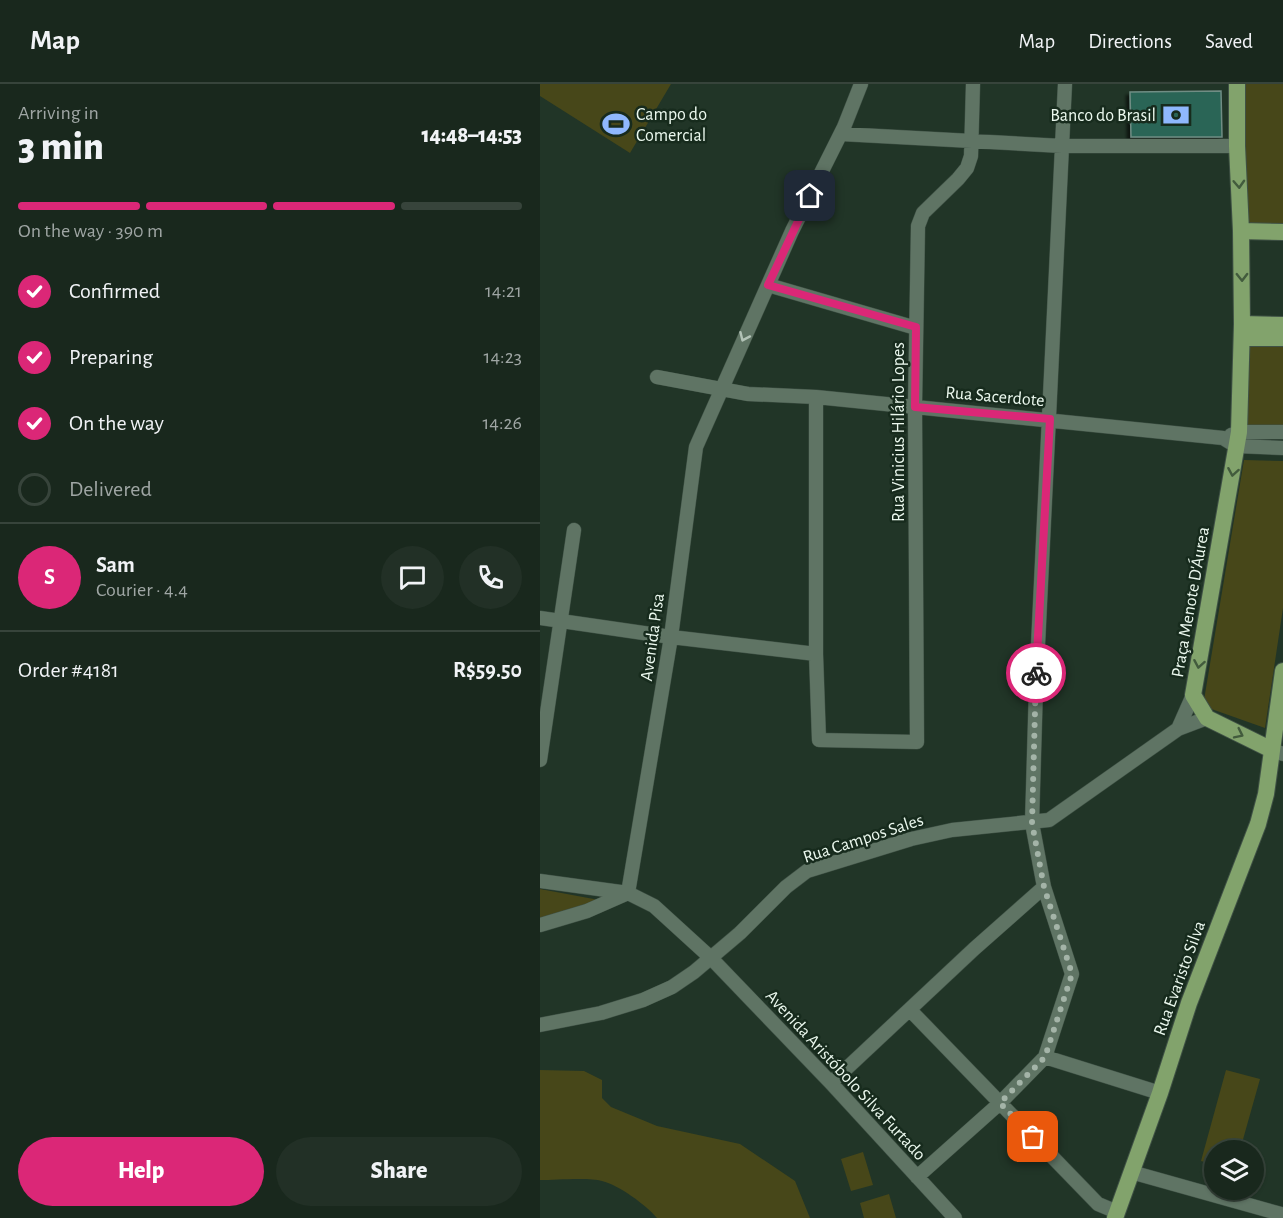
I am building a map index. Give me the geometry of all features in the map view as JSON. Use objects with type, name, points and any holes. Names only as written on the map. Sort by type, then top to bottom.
[{"type":"main road","name":"Praça Menote D'Áurea","points":[[1207,718],[1193,695],[1233,439],[1242,331],[1237,84]]},
{"type":"main road","points":[[1241,225],[1283,232]]},
{"type":"main road","points":[[1242,331],[1283,325]]},
{"type":"main road","points":[[1242,331],[1283,338]]},
{"type":"main road","points":[[1207,718],[1277,752],[1283,671]]},
{"type":"main road","name":"Rua Evaristo Silva","points":[[1116,1215],[1160,1093],[1189,1003],[1258,824],[1277,752]]},
{"type":"street","name":"Avenida Pisa","points":[[628,893],[671,637],[696,447],[792,231],[841,134],[861,84]]},
{"type":"street","name":"Rua Vinicius Hilário Lopes","points":[[816,654],[819,740],[916,742],[915,407],[918,226],[923,213],[958,179],[971,156],[973,84]]},
{"type":"street","points":[[916,1177],[1000,1103],[1045,1057],[1072,974],[1044,887],[1032,823],[1035,687],[1065,84]]},
{"type":"street","points":[[841,134],[1062,146],[1237,146]]},
{"type":"street","points":[[768,285],[916,327]]},
{"type":"street","name":"Rua Sacerdote","points":[[657,377],[748,394],[816,397],[1233,439]]},
{"type":"street","points":[[540,618],[671,637],[816,654],[816,397]]},
{"type":"street","points":[[1233,439],[1283,432]]},
{"type":"street","points":[[1233,439],[1283,448]]},
{"type":"street","points":[[540,760],[574,530]]},
{"type":"street","points":[[1178,729],[1193,695]]},
{"type":"street","name":"Rua Campos Sales","points":[[540,1025],[601,1013],[643,1000],[672,987],[740,933],[786,887],[807,872],[911,839],[952,830],[1049,820],[1178,729],[1207,718]]},
{"type":"street","name":"Avenida Aristóbolo Silva Furtado","points":[[540,881],[628,893],[645,899],[654,906],[711,957],[955,1218]]},
{"type":"street","points":[[831,1083],[1044,887]]},
{"type":"street","points":[[540,925],[587,911],[628,893]]},
{"type":"street","points":[[910,1010],[1098,1204],[1116,1215]]},
{"type":"street","points":[[1045,1057],[1160,1093]]},
{"type":"street","points":[[1131,1172],[1281,1213]]},
{"type":"shaded area","name":"Campo do Comercial","points":[[540,84],[671,84],[630,153],[540,96]]},
{"type":"shaded area","points":[[1243,84],[1283,84],[1283,224],[1250,223],[1246,218]]},
{"type":"shaded area","points":[[1249,341],[1283,341],[1283,428],[1247,428]]},
{"type":"shaded area","points":[[1244,460],[1283,461],[1283,608],[1265,728],[1203,706]]},
{"type":"shaded area","points":[[540,889],[599,900],[540,919]]},
{"type":"shaded area","points":[[540,1070],[584,1071],[602,1080],[602,1098],[611,1107],[657,1126],[740,1144],[795,1181],[810,1218],[657,1218],[632,1196],[609,1183],[589,1179],[540,1180]]},
{"type":"shaded area","points":[[1226,1070],[1260,1079],[1243,1140],[1207,1140]]},
{"type":"shaded area","points":[[863,1152],[873,1185],[851,1191],[841,1159]]},
{"type":"shaded area","points":[[889,1194],[896,1218],[864,1218],[860,1203]]},
{"type":"building","name":"Banco do Brasil","points":[[1221,91],[1222,137],[1131,137],[1130,92]]},
{"type":"way so far","points":[[1033,1137],[1000,1103],[1045,1057],[1072,974],[1044,887],[1032,823],[1036,673]]},
{"type":"place","name":"Banco do Brasil","points":[[1176,115]]},
{"type":"place","name":"Campo do Comercial","points":[[616,124]]},
{"type":"route","points":[[810,196],[768,285],[916,327],[915,407],[1050,419],[1036,673]]}]
